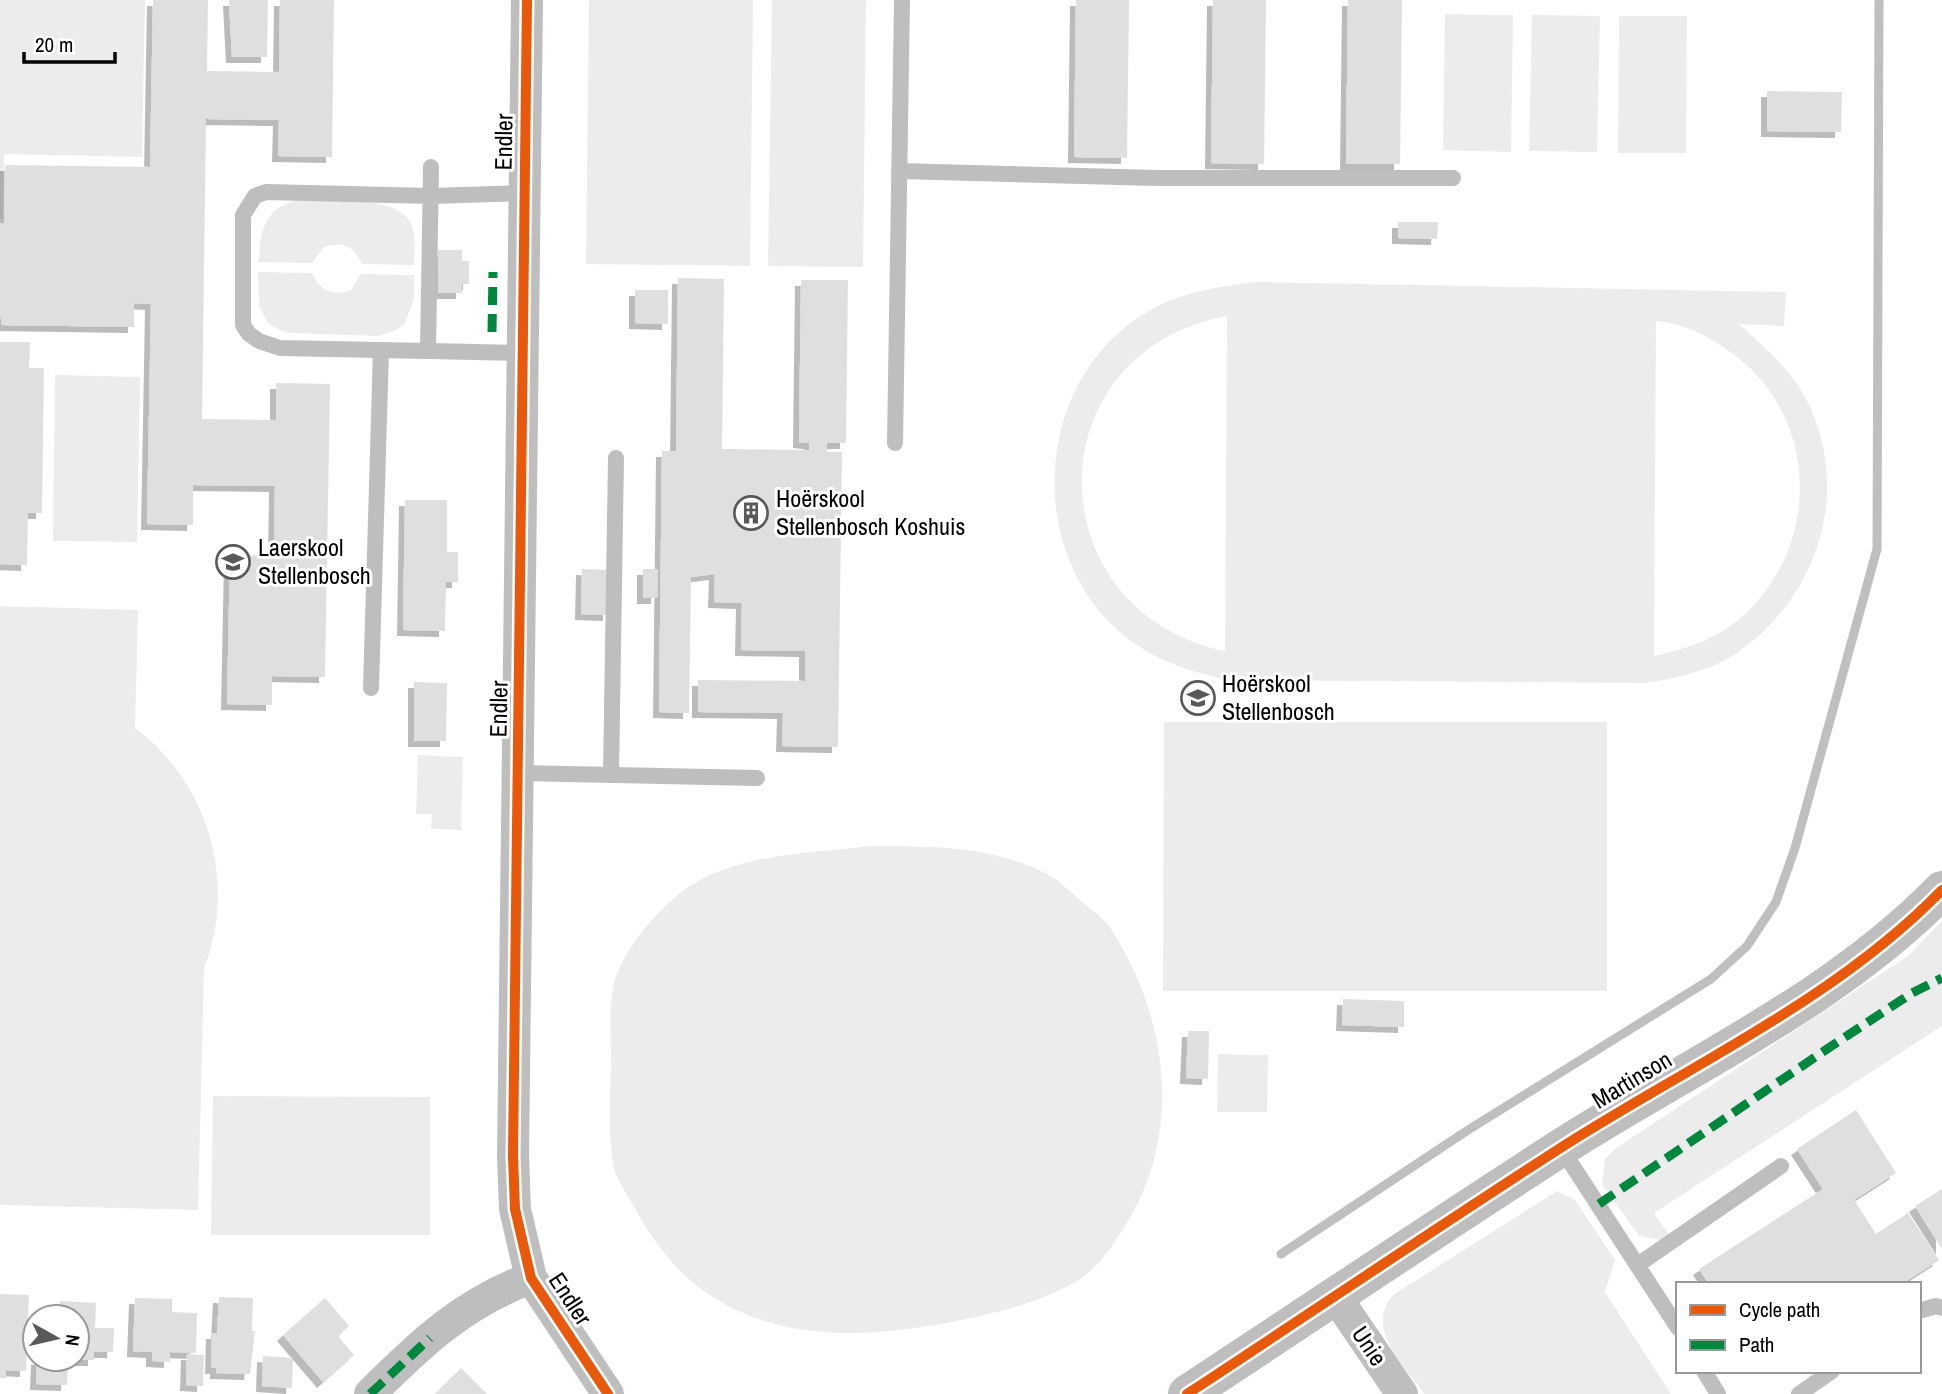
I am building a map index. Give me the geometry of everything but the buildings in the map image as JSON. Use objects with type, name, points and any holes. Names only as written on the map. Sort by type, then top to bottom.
[{"type":"street","name":"Endler","points":[[527,0],[513,1156],[515,1209],[531,1278],[608,1394]]},
{"type":"street","name":"Martinson","points":[[1200,1385],[1561,1148],[1786,1013],[1894,937],[1942,890]]},
{"type":"street","points":[[370,1394],[463,1310],[497,1290],[531,1278]]},
{"type":"street","name":"Unie","points":[[1336,1297],[1402,1394]]},
{"type":"lane","points":[[895,443],[902,0]]},
{"type":"lane","points":[[428,351],[431,167]]},
{"type":"lane","points":[[899,172],[1156,178],[1453,178]]},
{"type":"lane","points":[[524,193],[431,196],[266,192],[255,196],[243,215],[241,313],[249,334],[267,345],[280,348],[524,353]]},
{"type":"lane","points":[[371,688],[380,350]]},
{"type":"lane","points":[[611,775],[616,458]]},
{"type":"lane","points":[[519,774],[757,778]]},
{"type":"lane","points":[[1561,1148],[1639,1264],[1676,1325]]},
{"type":"lane","points":[[1639,1264],[1781,1166]]},
{"type":"lane","points":[[1921,1311],[1942,1308]]},
{"type":"lane","points":[[1705,1373],[1718,1394]]},
{"type":"lane","points":[[1798,1394],[1829,1373]]},
{"type":"shaded area","points":[[0,0],[145,0],[142,157],[4,154],[3,219],[0,219]]},
{"type":"shaded area","points":[[589,0],[753,0],[750,266],[586,264]]},
{"type":"shaded area","points":[[772,0],[866,0],[863,267],[768,266]]},
{"type":"shaded area","points":[[1445,14],[1513,15],[1511,152],[1443,150]]},
{"type":"shaded area","points":[[1532,15],[1600,16],[1597,152],[1529,151]]},
{"type":"shaded area","points":[[1619,16],[1687,16],[1686,153],[1618,153]]},
{"type":"shaded area","points":[[294,201],[357,201],[389,207],[402,213],[414,232],[414,265],[362,264],[351,249],[341,245],[323,248],[312,263],[259,262],[265,224],[276,210]]},
{"type":"shaded area","points":[[258,272],[312,273],[323,288],[338,293],[351,290],[361,274],[414,275],[414,299],[405,323],[397,330],[379,336],[288,333],[268,323],[259,306]]},
{"type":"shaded area","points":[[1256,282],[1786,292],[1784,326],[1739,324],[1776,359],[1800,388],[1820,434],[1826,469],[1826,505],[1820,539],[1807,572],[1789,602],[1765,630],[1737,653],[1705,669],[1646,683],[1228,680],[1187,669],[1149,653],[1126,637],[1092,602],[1069,561],[1057,515],[1055,468],[1063,422],[1082,378],[1110,341],[1149,311],[1201,291]],"holes":[[[1227,316],[1225,651],[1224,651],[1161,626],[1117,586],[1090,536],[1082,481],[1091,426],[1119,377],[1164,339]],[[1656,321],[1676,324],[1703,335],[1729,351],[1758,377],[1780,408],[1794,442],[1800,478],[1798,515],[1788,551],[1770,584],[1745,614],[1724,630],[1690,646],[1654,656]]]},
{"type":"shaded area","points":[[55,375],[140,377],[137,542],[53,541]]},
{"type":"shaded area","points":[[0,606],[138,610],[135,728],[160,750],[181,776],[198,805],[210,836],[216,869],[218,902],[214,935],[204,968],[198,1210],[0,1205]]},
{"type":"shaded area","points":[[1164,722],[1607,722],[1607,991],[1163,991]]},
{"type":"shaded area","points":[[418,755],[463,757],[461,830],[431,829],[432,814],[416,814]]},
{"type":"shaded area","points":[[872,846],[939,847],[1005,858],[1051,876],[1101,917],[1131,964],[1146,1000],[1162,1077],[1161,1116],[1155,1154],[1143,1191],[1113,1245],[1088,1273],[1041,1298],[979,1316],[885,1331],[823,1332],[757,1319],[728,1306],[701,1289],[677,1267],[655,1241],[617,1176],[613,1164],[610,1139],[611,1002],[615,979],[630,948],[665,906],[690,886],[710,875],[755,861]]},
{"type":"shaded area","points":[[1942,921],[1942,1026],[1654,1213],[1670,1236],[1660,1240],[1639,1236],[1602,1184],[1605,1159],[1616,1148],[1908,956]]},
{"type":"shaded area","points":[[1218,1054],[1268,1055],[1267,1112],[1217,1112]]},
{"type":"shaded area","points":[[213,1096],[430,1097],[430,1235],[211,1235]]},
{"type":"shaded area","points":[[1557,1191],[1575,1200],[1615,1260],[1605,1292],[1671,1394],[1424,1394],[1398,1359],[1385,1334],[1385,1308],[1393,1295]]},
{"type":"waterway","points":[[1281,1254],[1468,1130],[1711,979],[1747,946],[1776,902],[1795,848],[1877,549],[1879,0]]},
{"type":"marked path","points":[[492,332],[493,272]]},
{"type":"marked path","points":[[1599,1204],[1830,1047],[1912,993],[1942,978]]},
{"type":"marked path","points":[[370,1394],[430,1338]]},
{"type":"cycle path","points":[[527,0],[513,1156],[515,1209],[531,1278],[608,1394]]},
{"type":"cycle path","points":[[1187,1394],[1562,1147],[1808,998],[1900,929],[1942,890]]},
{"type":"place","name":"Hoërskool Stellenbosch Koshuis","points":[[751,513]]},
{"type":"place","name":"Laerskool Stellenbosch","points":[[233,562]]},
{"type":"place","name":"Hoërskool Stellenbosch","points":[[1198,698]]}]
